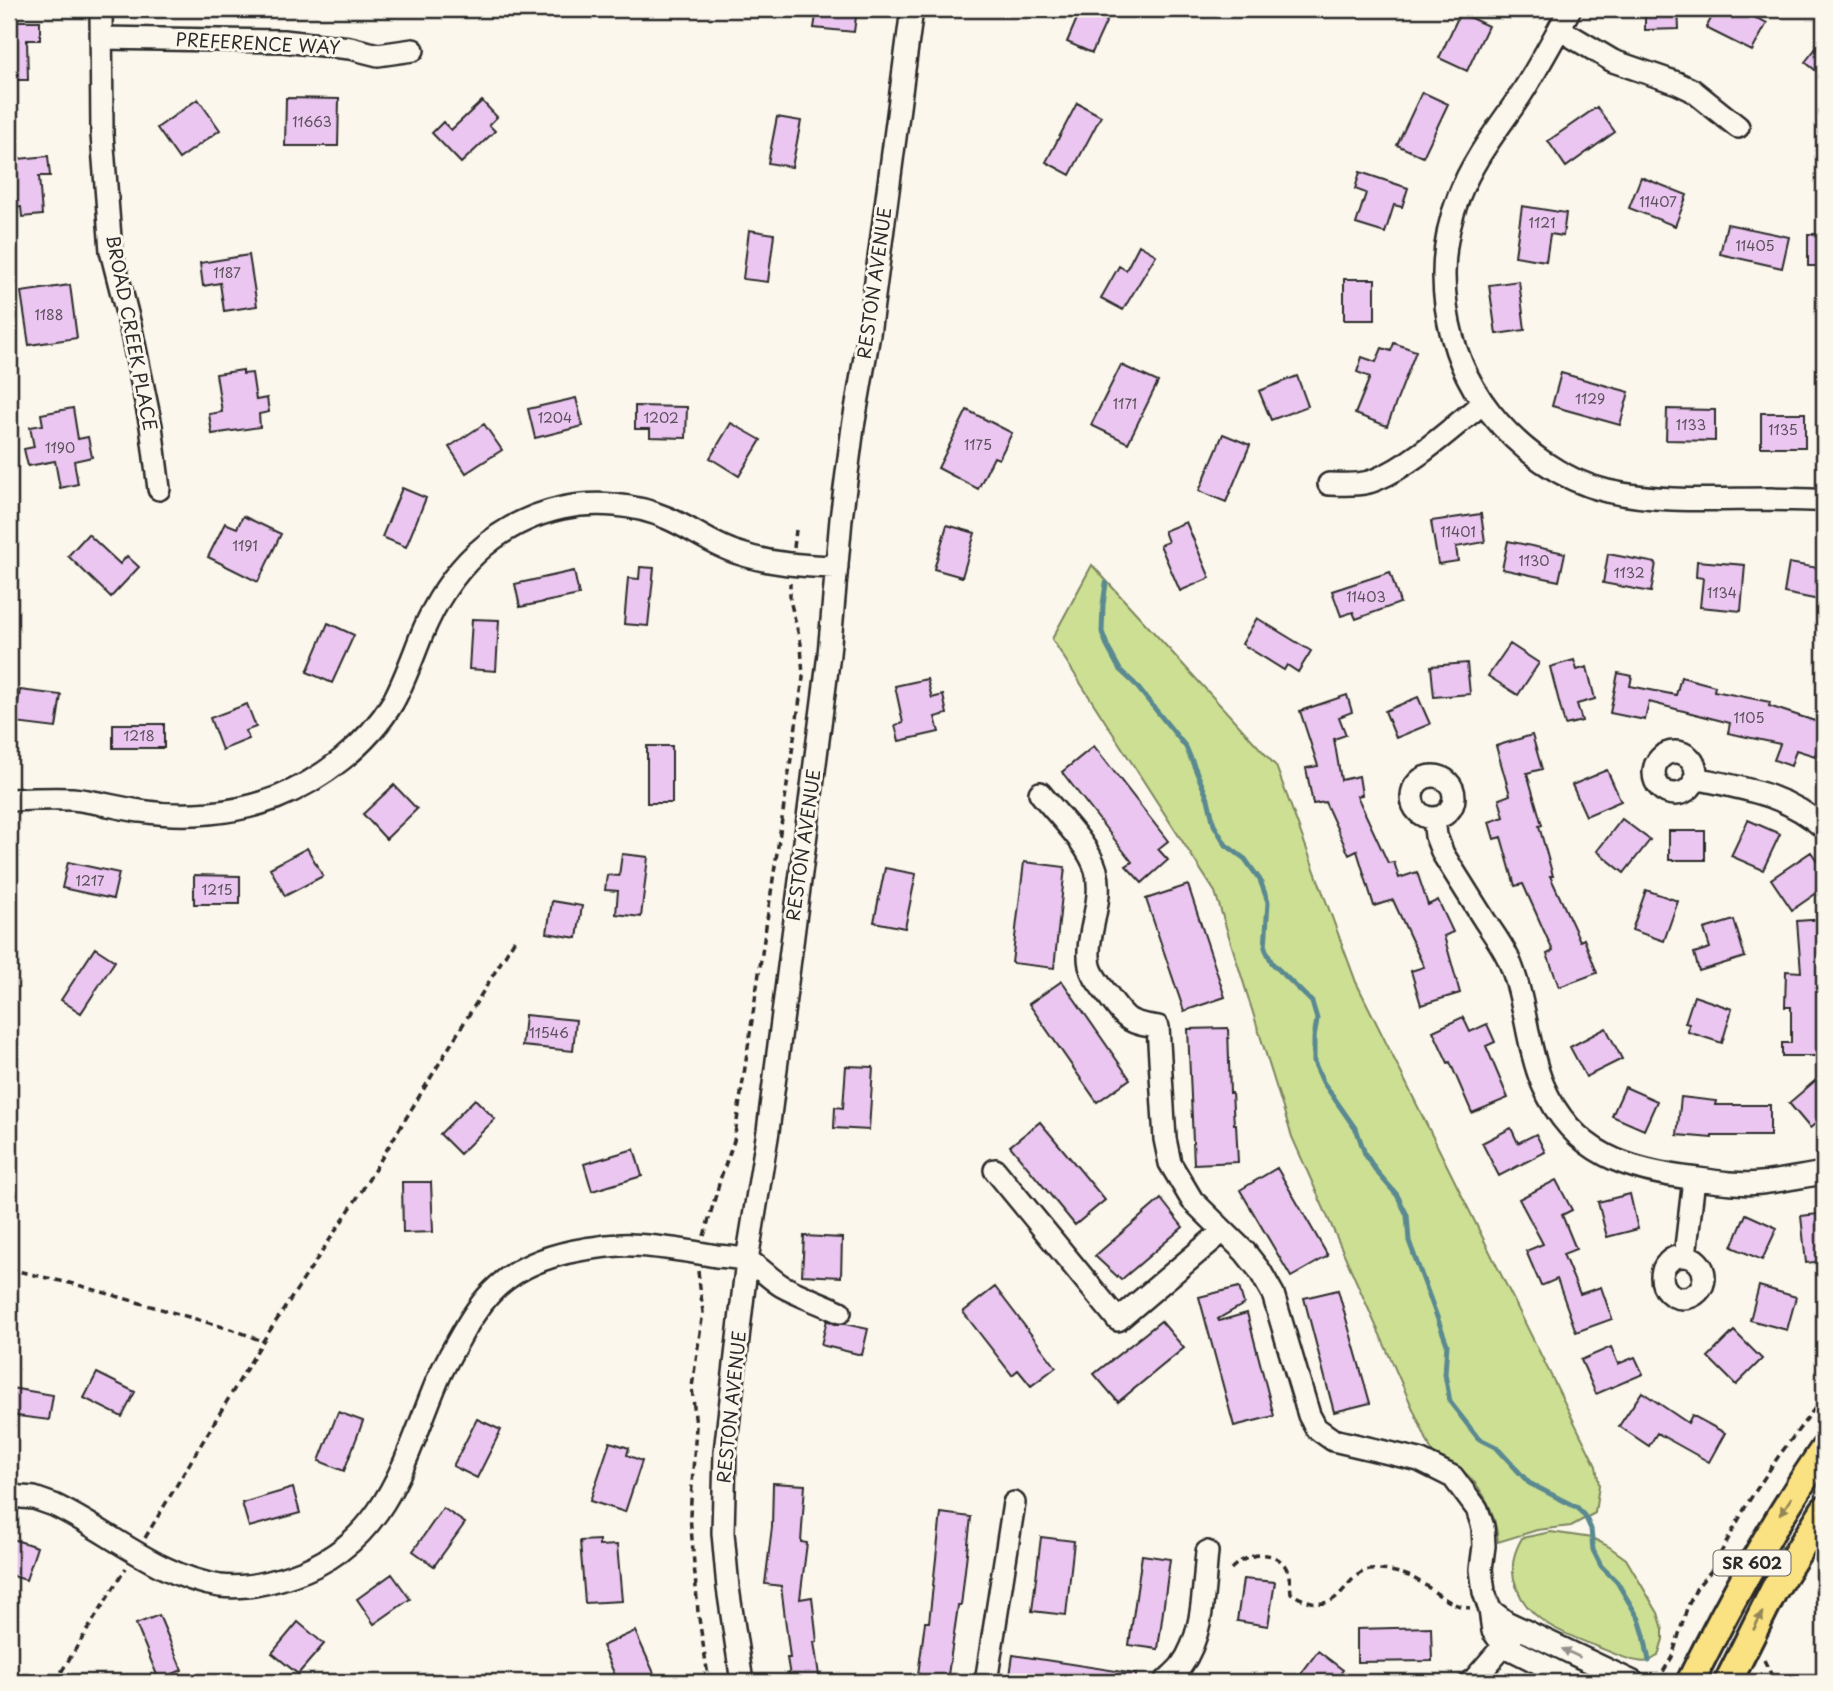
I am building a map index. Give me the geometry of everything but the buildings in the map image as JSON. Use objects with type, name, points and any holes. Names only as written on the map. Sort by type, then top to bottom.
[{"type":"main road","name":"SR 602","points":[[1690,1682],[1755,1558],[1824,1449]]},
{"type":"main road","name":"SR 602","points":[[1728,1682],[1774,1590],[1824,1510]]},
{"type":"street","name":"BROAD CREEK PLACE","points":[[102,9],[102,134],[111,251],[131,329],[159,489]]},
{"type":"street","name":"RESTON AVENUE","points":[[742,1682],[728,1588],[723,1533],[723,1480],[747,1261],[768,1131],[829,654],[853,427],[869,334],[912,9]]},
{"type":"street","points":[[1570,9],[1521,94],[1471,168],[1450,224],[1444,260],[1444,290],[1448,321],[1468,378],[1503,429],[1526,449],[1559,471],[1603,490],[1633,496],[1666,498],[1824,501]]},
{"type":"street","points":[[1559,29],[1613,61],[1692,90],[1738,127]]},
{"type":"street","name":"PREFERENCE WAY","points":[[102,38],[283,41],[350,48],[379,55],[413,50]]},
{"type":"street","points":[[1329,484],[1359,484],[1386,475],[1429,446],[1483,402]]},
{"type":"street","points":[[9,800],[75,799],[143,812],[220,812],[267,801],[304,785],[362,743],[375,727],[393,702],[435,606],[454,576],[472,556],[505,531],[551,511],[590,505],[620,505],[667,518],[734,552],[762,561],[837,567]]},
{"type":"street","points":[[1695,778],[1767,794],[1790,804],[1815,819],[1824,828]]},
{"type":"street","points":[[1040,793],[1091,854],[1097,872],[1099,890],[1090,951],[1090,967],[1095,978],[1124,1016],[1136,1024],[1158,1027],[1165,1139],[1170,1163],[1192,1200],[1245,1252],[1273,1294],[1309,1415],[1316,1428],[1333,1440],[1419,1460],[1452,1477],[1477,1509],[1483,1527],[1481,1569],[1493,1631],[1503,1645],[1577,1682]]},
{"type":"street","points":[[1434,818],[1436,836],[1443,854],[1507,956],[1540,1076],[1556,1110],[1571,1129],[1611,1159],[1633,1168],[1664,1175],[1738,1184],[1824,1173]]},
{"type":"street","points":[[995,1170],[1118,1320],[1223,1231]]},
{"type":"street","points":[[1685,1256],[1694,1179]]},
{"type":"street","points":[[9,1496],[34,1498],[54,1505],[171,1571],[197,1581],[222,1586],[274,1582],[317,1565],[362,1532],[396,1483],[444,1366],[466,1325],[499,1285],[540,1260],[619,1244],[701,1253],[747,1261],[781,1285],[840,1312]]},
{"type":"street","points":[[986,1682],[1014,1503]]},
{"type":"street","points":[[1165,1682],[1180,1667],[1196,1633],[1207,1552]]},
{"type":"street","points":[[1490,1611],[1506,1622],[1633,1682]]},
{"type":"street","points":[[1472,1682],[1519,1628]]},
{"type":"path","points":[[709,1682],[697,1598],[690,1515],[696,1427],[692,1387],[703,1312],[697,1274],[708,1221],[734,1141],[803,678],[801,644],[790,600],[796,530]]},
{"type":"path","points":[[55,1682],[263,1342],[361,1192],[515,939]]},
{"type":"path","points":[[9,1269],[102,1292],[237,1331],[263,1342]]},
{"type":"path","points":[[1657,1682],[1672,1657],[1687,1608],[1697,1587],[1711,1571],[1747,1504],[1778,1457],[1824,1396]]},
{"type":"path","points":[[1231,1569],[1246,1558],[1265,1555],[1275,1558],[1283,1563],[1288,1573],[1291,1593],[1301,1600],[1323,1604],[1329,1603],[1365,1571],[1385,1571],[1411,1577],[1450,1603],[1464,1608],[1490,1611]]},
{"type":"green space","points":[[1092,565],[1276,766],[1356,982],[1596,1466],[1599,1485],[1595,1513],[1571,1526],[1537,1530],[1498,1542],[1492,1513],[1479,1488],[1459,1468],[1433,1454],[1292,1137],[1215,892],[1052,639]]},
{"type":"green space","points":[[1551,1532],[1592,1538],[1626,1559],[1658,1613],[1663,1639],[1658,1656],[1643,1662],[1613,1653],[1555,1629],[1525,1604],[1514,1579],[1515,1553],[1522,1538]]},
{"type":"waterway","points":[[1106,583],[1102,632],[1108,648],[1120,670],[1134,683],[1186,747],[1208,799],[1214,825],[1226,845],[1245,859],[1260,880],[1268,902],[1265,948],[1272,963],[1312,1002],[1317,1019],[1314,1062],[1323,1082],[1357,1131],[1365,1154],[1397,1195],[1407,1215],[1409,1241],[1447,1344],[1445,1374],[1450,1402],[1478,1438],[1496,1447],[1529,1483],[1578,1508],[1586,1518],[1591,1529],[1593,1550],[1601,1566],[1617,1582],[1639,1619],[1649,1661]]}]
